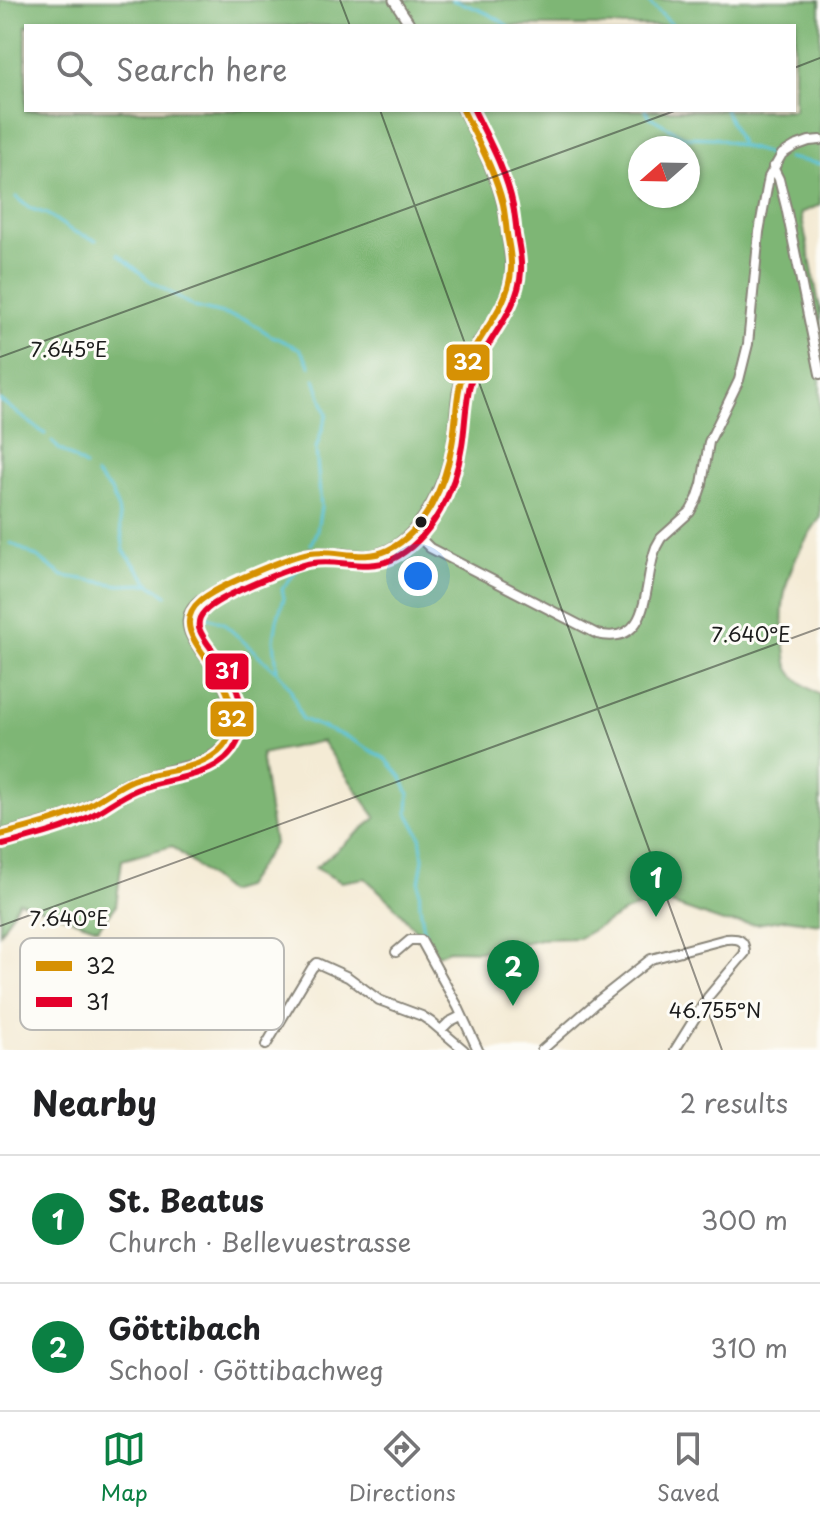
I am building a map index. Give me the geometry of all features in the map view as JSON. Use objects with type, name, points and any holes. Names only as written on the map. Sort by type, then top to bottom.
[{"type":"street","points":[[394,0],[410,24]]},
{"type":"street","points":[[0,835],[51,821],[86,807],[138,778],[195,763],[214,755],[225,745],[232,726],[232,705],[217,673],[195,645],[190,631],[188,618],[197,603],[212,593],[307,554],[325,552],[367,557],[382,552],[413,531],[425,514],[443,479],[454,435],[455,404],[462,376],[473,349],[499,312],[511,270],[503,204],[490,165],[464,112]]},
{"type":"street","points":[[413,531],[430,548],[597,634],[617,637],[632,630],[639,620],[656,547],[661,538],[690,512],[697,499],[709,442],[739,380],[748,344],[765,189],[773,167],[782,154],[795,146],[820,140]]},
{"type":"street","points":[[773,167],[786,207],[820,374]]},
{"type":"street","points":[[542,1050],[651,959],[726,939],[742,940],[745,953],[708,997],[675,1050]]},
{"type":"street","points":[[396,952],[410,940],[421,940],[478,1050]]},
{"type":"street","points":[[284,1015],[317,963],[348,977],[379,1000],[422,1016],[464,1050]]},
{"type":"street","points":[[441,1030],[461,1016]]},
{"type":"street","points":[[266,1045],[275,1030]]},
{"type":"green space","points":[[0,0],[820,0],[820,205],[801,213],[820,309],[820,518],[801,548],[788,578],[783,628],[790,671],[820,695],[820,924],[786,919],[757,924],[723,922],[660,900],[627,911],[579,938],[540,939],[490,951],[449,950],[437,955],[390,901],[365,878],[341,882],[315,868],[376,818],[322,741],[261,754],[274,844],[244,887],[227,892],[172,846],[122,860],[116,906],[98,928],[19,901],[0,933]]},
{"type":"waterway","points":[[452,0],[481,10],[505,24]]},
{"type":"waterway","points":[[646,0],[672,24]]},
{"type":"waterway","points":[[646,112],[685,137],[715,138],[772,155]]},
{"type":"waterway","points":[[726,112],[740,143]]},
{"type":"waterway","points":[[788,158],[820,164]]},
{"type":"waterway","points":[[16,197],[29,208],[96,240]]},
{"type":"waterway","points":[[118,254],[149,280],[194,307],[247,320],[300,349],[310,366]]},
{"type":"waterway","points":[[311,544],[321,507],[316,449],[327,414],[315,379]]},
{"type":"waterway","points":[[0,400],[45,434]]},
{"type":"waterway","points":[[52,441],[85,466]]},
{"type":"waterway","points":[[96,475],[111,491],[118,509],[124,551],[150,584],[167,595]]},
{"type":"waterway","points":[[11,543],[63,576],[120,585],[150,584]]},
{"type":"waterway","points":[[302,564],[282,589],[284,598],[274,639],[277,671],[290,688],[302,719],[349,738],[386,759],[402,778],[409,794],[408,813],[420,835],[423,859],[419,883],[420,906],[425,936]]},
{"type":"waterway","points":[[200,614],[223,623],[276,671]]},
{"type":"transit line","name":"32","points":[[0,835],[76,812],[133,780],[193,766],[214,755],[229,737],[232,711],[221,679],[193,638],[189,619],[192,610],[208,595],[236,580],[300,555],[320,552],[369,555],[388,550],[413,531],[432,505],[449,460],[459,387],[465,368],[505,297],[511,270],[500,192],[464,112]]},
{"type":"transit line","name":"31","points":[[3,845],[68,826],[136,790],[192,775],[218,764],[237,743],[241,733],[242,710],[231,678],[199,628],[202,614],[239,591],[303,565],[323,562],[372,565],[391,560],[419,540],[440,512],[459,462],[473,374],[509,312],[521,271],[510,192],[475,112]]},
{"type":"place","name":"St. Beatus","points":[[656,917]]},
{"type":"place","name":"Göttibach","points":[[513,1006]]}]
